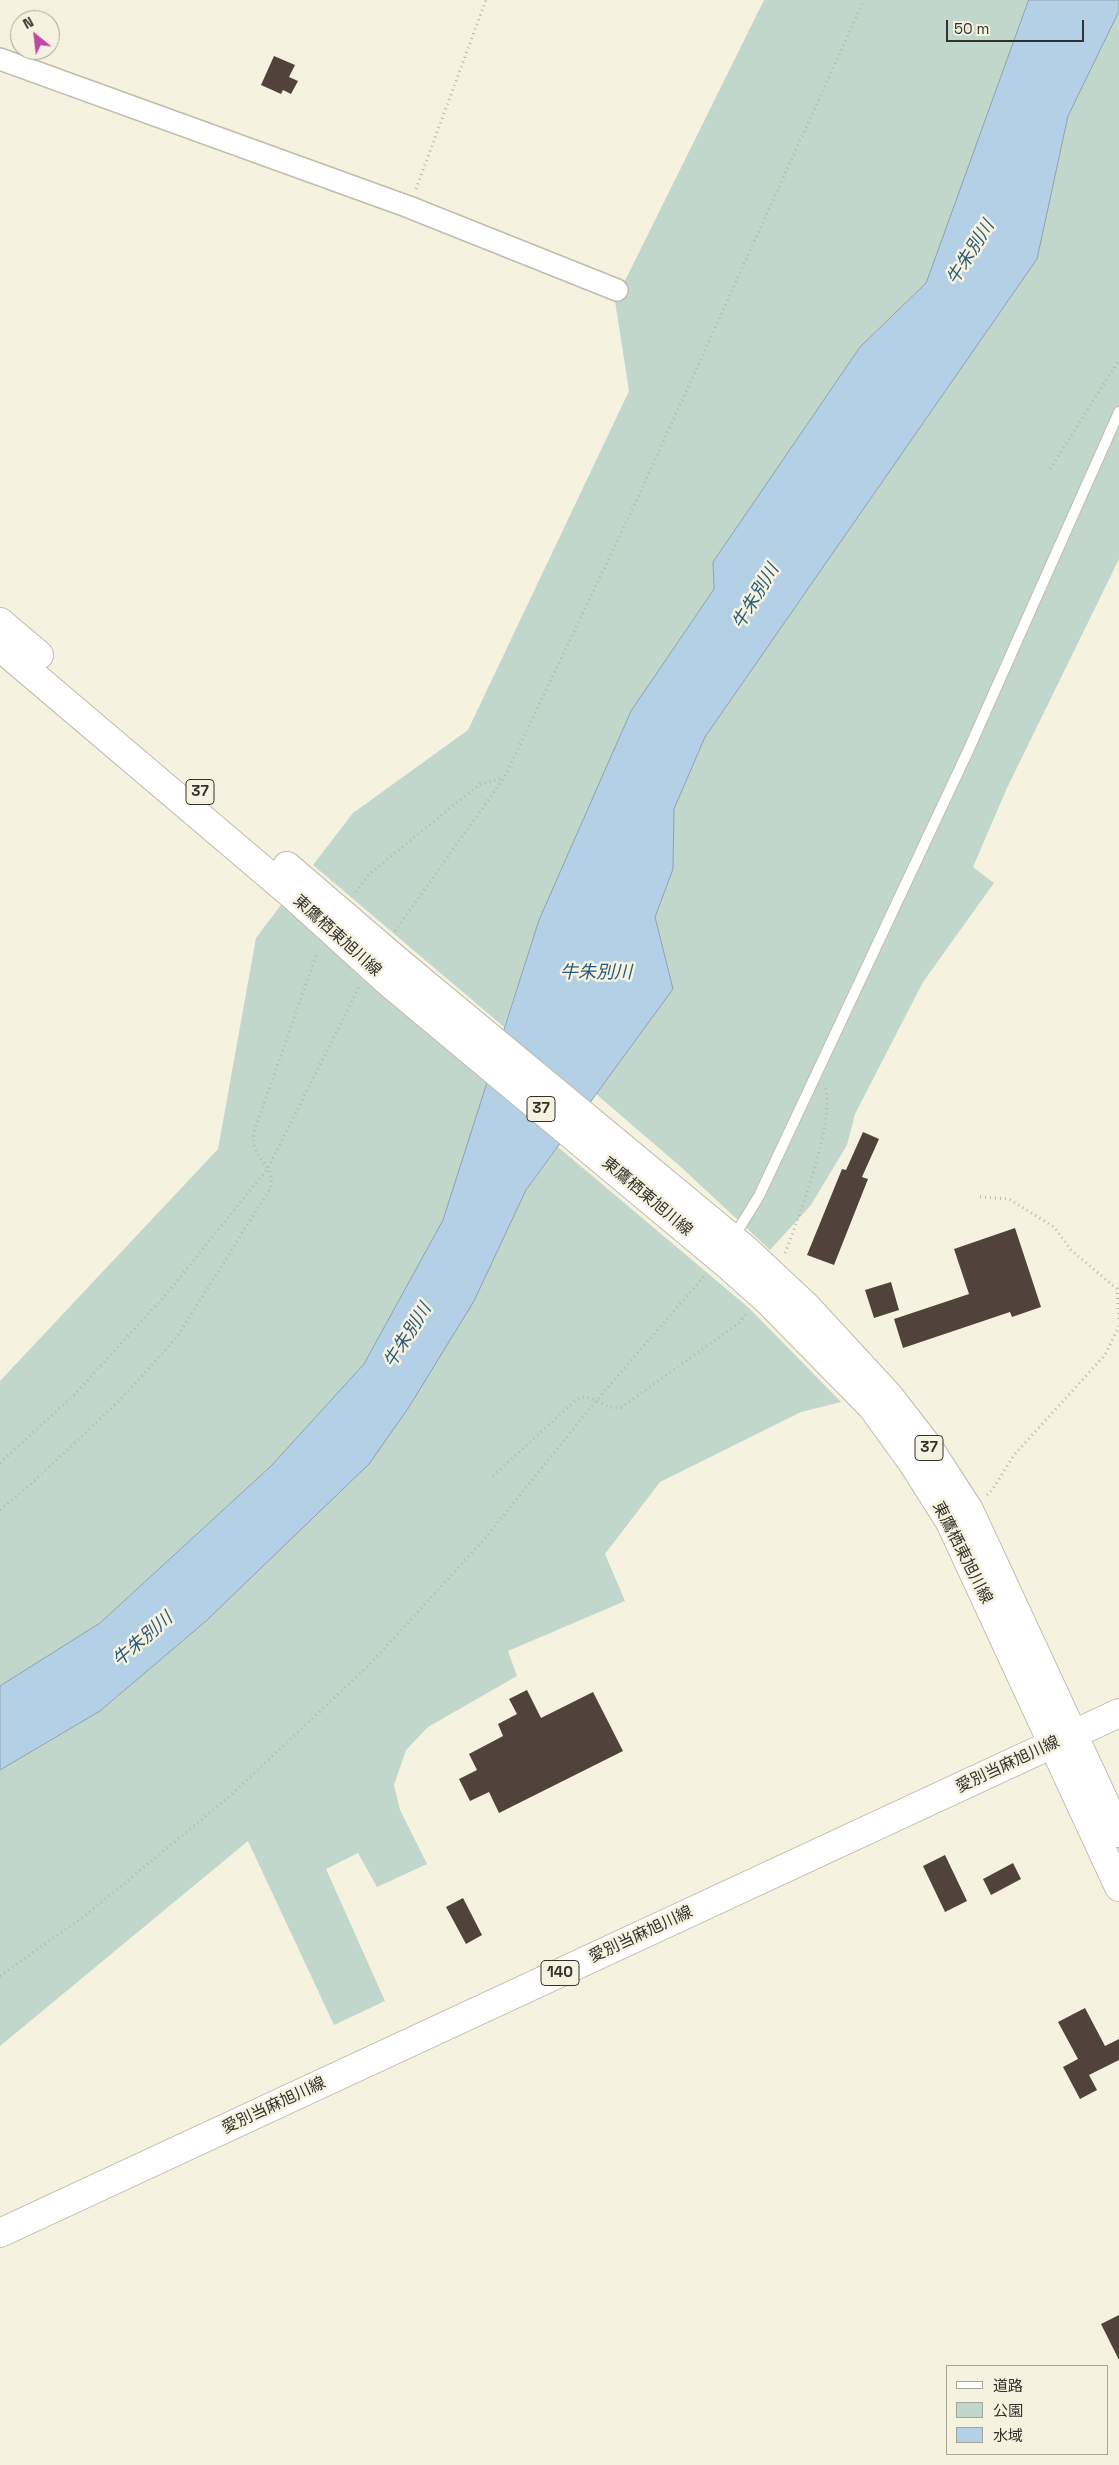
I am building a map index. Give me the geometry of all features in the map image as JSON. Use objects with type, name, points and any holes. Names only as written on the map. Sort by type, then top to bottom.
[{"type":"main road","name":"東鷹栖東旭川線","points":[[0,622],[385,964],[726,1248],[806,1306],[889,1396],[927,1445],[969,1510],[1062,1739],[1119,1887]]},
{"type":"main road","name":"東鷹栖東旭川線","points":[[0,647],[290,893],[385,964]]},
{"type":"main road","name":"東鷹栖東旭川線","points":[[726,1248],[767,1300],[872,1407],[912,1462],[950,1522],[1062,1739],[1113,1805],[1119,1833]]},
{"type":"main road","name":"愛別当麻旭川線","points":[[0,2233],[1119,1713]]},
{"type":"street","points":[[0,59],[409,207],[617,290]]},
{"type":"lane","points":[[726,1248],[759,1196],[968,750],[1119,412]]},
{"type":"path","points":[[409,207],[486,0]]},
{"type":"path","points":[[0,1463],[88,1379],[169,1291],[268,1168],[352,999],[385,964],[504,778],[634,506],[864,0]]},
{"type":"path","points":[[1050,469],[1119,360]]},
{"type":"path","points":[[356,892],[369,874],[480,784],[504,778]]},
{"type":"path","points":[[0,1510],[31,1484],[120,1400],[177,1337],[271,1187],[273,1178],[268,1168],[255,1153],[252,1142],[317,953]]},
{"type":"path","points":[[786,1253],[803,1206],[818,1154],[827,1105],[825,1087],[814,1079]]},
{"type":"path","points":[[980,1197],[1009,1199],[1054,1227],[1071,1250],[1117,1289],[1119,1319]]},
{"type":"path","points":[[0,1976],[86,1915],[230,1796],[370,1664],[482,1542],[596,1401],[726,1248]]},
{"type":"path","points":[[493,1476],[577,1399],[583,1396],[608,1407],[616,1409],[622,1407],[740,1322],[747,1312]]},
{"type":"path","points":[[969,1510],[993,1489],[1014,1454],[1105,1355],[1119,1326]]},
{"type":"green space","points":[[764,0],[1029,0],[926,283],[860,347],[713,562],[714,589],[631,711],[539,920],[504,1027],[313,865],[353,813],[468,730],[629,391],[615,301]]},
{"type":"green space","points":[[1119,11],[1119,559],[1007,788],[973,867],[994,883],[923,982],[855,1114],[847,1145],[811,1205],[770,1250],[681,1167],[596,1094],[673,989],[655,917],[673,869],[674,809],[705,737],[1037,259],[1068,116]]},
{"type":"green space","points":[[290,893],[492,1068],[443,1220],[364,1364],[271,1466],[100,1623],[0,1686],[0,1381],[218,1149],[256,938]]},
{"type":"green space","points":[[558,1147],[749,1308],[841,1402],[801,1412],[660,1482],[605,1554],[625,1601],[508,1651],[517,1676],[428,1727],[406,1750],[394,1785],[400,1810],[427,1864],[377,1887],[358,1853],[326,1869],[385,2001],[334,2025],[248,1841],[0,2046],[0,1770],[100,1711],[206,1621],[474,1301],[526,1190]]},
{"type":"water","name":"牛朱別川","points":[[1029,0],[1119,0],[1119,11],[1068,116],[1037,259],[705,737],[674,809],[673,869],[655,917],[673,989],[526,1190],[474,1301],[409,1407],[369,1464],[206,1621],[100,1711],[0,1770],[0,1686],[100,1623],[271,1466],[364,1364],[443,1220],[539,920],[631,711],[714,589],[713,562],[860,347],[926,283]]},
{"type":"building","points":[[274,56],[295,65],[289,77],[298,81],[291,94],[283,90],[281,94],[261,85]]},
{"type":"building","points":[[863,1132],[879,1139],[862,1177],[868,1179],[834,1265],[807,1255],[842,1169],[846,1170]]},
{"type":"building","points":[[1015,1228],[1041,1307],[1012,1317],[1010,1312],[903,1348],[894,1319],[969,1294],[954,1249]]},
{"type":"building","points":[[891,1282],[899,1310],[874,1318],[865,1290]]},
{"type":"building","points":[[527,1690],[541,1718],[593,1692],[623,1751],[499,1813],[489,1792],[470,1801],[459,1779],[477,1770],[469,1754],[503,1736],[498,1724],[517,1714],[509,1699]]},
{"type":"building","points":[[945,1855],[967,1901],[945,1912],[923,1866]]},
{"type":"building","points":[[1013,1863],[1021,1879],[991,1895],[983,1879]]},
{"type":"building","points":[[463,1898],[482,1935],[466,1944],[446,1907]]},
{"type":"building","points":[[1085,2008],[1105,2046],[1119,2039],[1119,2060],[1089,2075],[1097,2090],[1080,2099],[1063,2067],[1078,2059],[1058,2022]]},
{"type":"building","points":[[1119,2315],[1119,2360],[1101,2324]]}]
